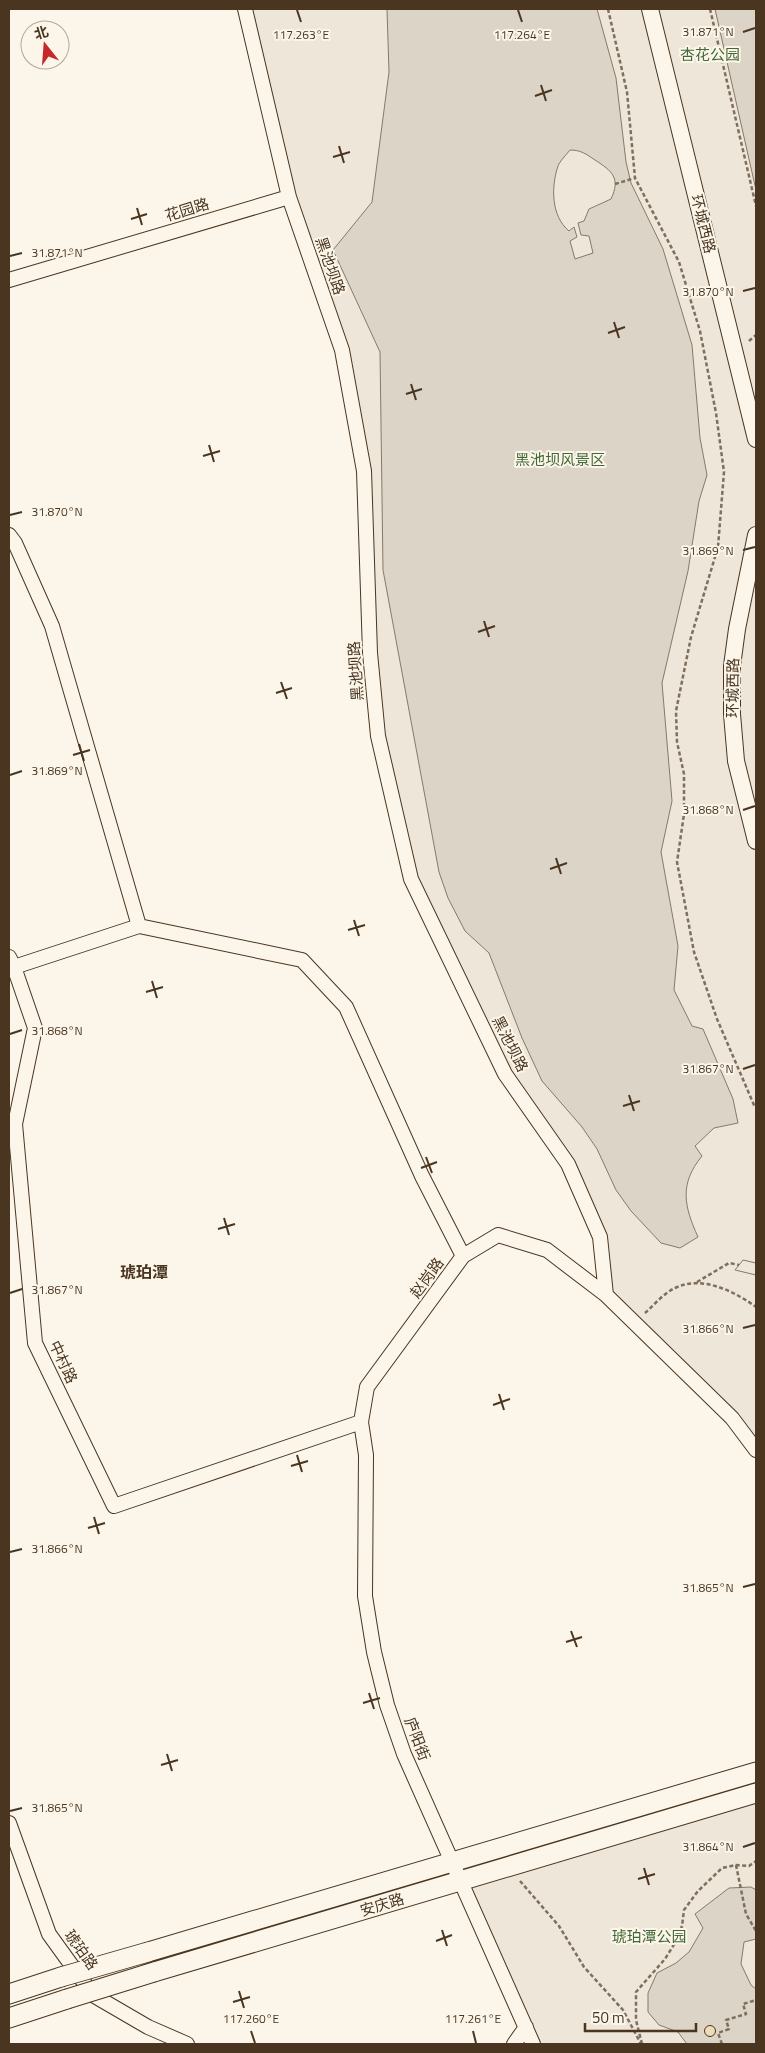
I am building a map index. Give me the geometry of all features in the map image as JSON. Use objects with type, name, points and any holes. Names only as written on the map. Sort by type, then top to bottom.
[{"type":"main road","name":"安庆路","points":[[9,1994],[756,1772]]},
{"type":"main road","name":"安庆路","points":[[9,2018],[154,1972],[756,1793]]},
{"type":"street","name":"黑池坝路","points":[[244,9],[289,197],[342,350],[364,471],[370,653],[378,736],[411,879],[505,1074],[568,1164],[600,1237],[606,1295]]},
{"type":"street","name":"环城西路","points":[[650,9],[756,439]]},
{"type":"street","name":"花园路","points":[[9,280],[289,197]]},
{"type":"street","points":[[9,535],[15,543],[52,626],[139,926]]},
{"type":"street","name":"环城西路","points":[[756,535],[750,591],[736,629],[732,666],[732,714],[736,761],[756,841]]},
{"type":"street","points":[[12,962],[139,926],[302,960],[346,1007],[422,1176],[463,1256]]},
{"type":"street","name":"中村路","points":[[12,962],[35,1028],[15,1124],[35,1343],[114,1506],[361,1422]]},
{"type":"street","name":"赵岗路","points":[[361,1422],[368,1387],[463,1256],[498,1235],[547,1250],[606,1295],[732,1418],[756,1450]]},
{"type":"street","name":"庐阳街","points":[[361,1422],[366,1455],[365,1596],[374,1652],[387,1705],[404,1754],[533,2044]]},
{"type":"street","name":"琥珀路","points":[[9,1823],[49,1934],[93,1995],[148,2027],[187,2044]]},
{"type":"street","points":[[514,2044],[526,2027]]},
{"type":"path","points":[[608,9],[627,92],[635,178],[679,262],[700,331],[716,413],[724,472],[718,546],[691,637],[676,711],[677,742],[684,774],[684,814],[677,862],[694,952],[717,1019],[756,1107]]},
{"type":"path","points":[[710,9],[756,206]]},
{"type":"path","points":[[615,184],[635,178]]},
{"type":"path","points":[[634,1322],[674,1288],[697,1282],[729,1263],[739,1265]]},
{"type":"path","points":[[697,1282],[722,1288],[756,1307]]},
{"type":"path","points":[[642,2044],[636,2020],[636,1992],[665,1959],[678,1938],[684,1910],[698,1890],[722,1868],[736,1865],[748,1866],[756,1860]]},
{"type":"path","points":[[736,1865],[746,1914],[756,1931]]},
{"type":"path","points":[[506,1868],[559,1926],[584,1967],[623,2010],[642,2044]]},
{"type":"path","points":[[722,2044],[718,2032],[729,2029],[726,2020],[746,2014],[742,2004],[756,2000]]},
{"type":"green space","name":"黑池坝风景区","points":[[245,9],[756,9],[756,1450],[606,1295],[600,1237],[568,1164],[505,1074],[411,879],[378,736],[364,471],[342,350],[289,197]]},
{"type":"green space","name":"琥珀潭公园","points":[[756,1793],[756,2044],[533,2044],[461,1881]]},
{"type":"shaded area","name":"黑池坝风景区","points":[[387,9],[597,9],[616,78],[626,162],[631,183],[663,249],[692,345],[700,438],[707,475],[699,501],[688,571],[662,683],[672,801],[661,852],[678,946],[674,990],[692,1026],[703,1029],[733,1099],[738,1123],[714,1128],[695,1146],[702,1156],[690,1176],[686,1195],[689,1215],[698,1237],[680,1248],[661,1243],[631,1211],[616,1190],[597,1149],[582,1127],[542,1081],[522,1038],[489,953],[465,931],[448,898],[439,872],[383,570],[380,352],[333,250],[372,202],[389,72]],"holes":[[[570,150],[586,154],[606,168],[615,180],[611,199],[589,209],[584,221],[578,223],[581,235],[589,236],[593,253],[575,259],[570,241],[577,237],[574,227],[569,231],[563,225],[554,201],[554,183],[559,164]]]},
{"type":"shaded area","points":[[715,9],[756,9],[756,190]]},
{"type":"shaded area","points":[[743,1260],[756,1263],[756,1275],[735,1270]]},
{"type":"shaded area","points":[[751,1887],[756,1890],[756,1939],[744,1942],[741,1964],[751,1985],[756,1989],[756,2044],[687,2044],[678,2032],[659,2025],[648,2012],[648,1993],[657,1973],[676,1963],[689,1952],[703,1928],[695,1914],[729,1888]]},
{"type":"building","points":[[708,2026],[712,2026],[715,2031],[714,2035],[708,2036],[705,2033],[705,2029]]},
{"type":"district","name":"琥珀潭","points":[[144,1272]]},
{"type":"park label","name":"杏花公园","points":[[710,55]]}]
